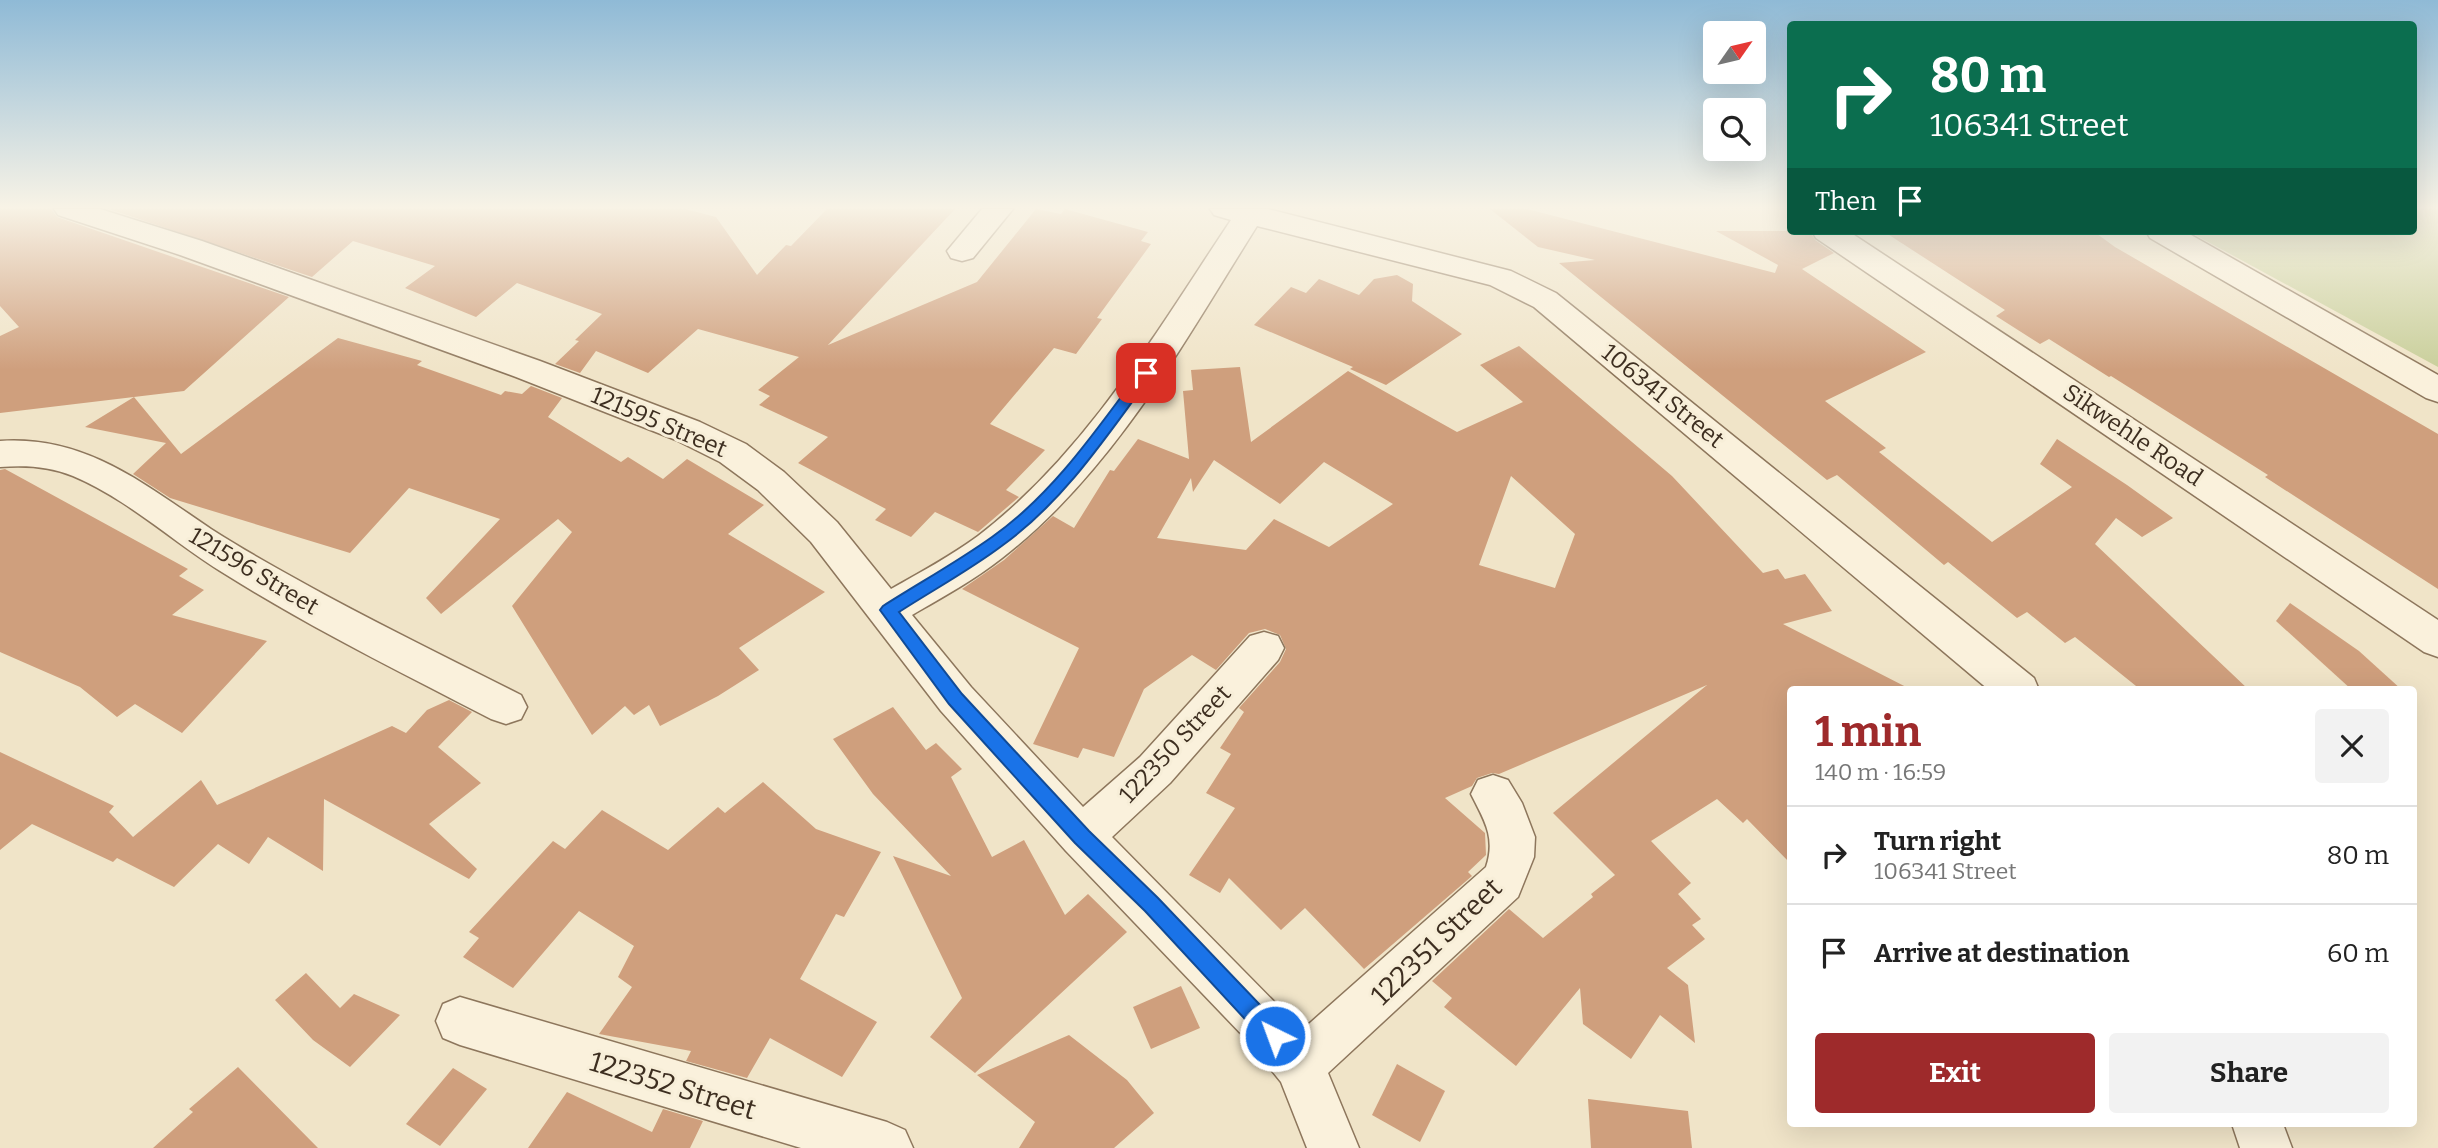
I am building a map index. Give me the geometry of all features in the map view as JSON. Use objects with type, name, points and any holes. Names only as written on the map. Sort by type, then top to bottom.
[{"type":"street","name":"121595 Street","points":[[232,263],[515,364],[688,431],[733,453],[771,481],[824,532],[956,699],[1082,837],[1216,972],[1300,1065],[1333,1148]]},
{"type":"street","name":"106341 Street","points":[[888,610],[999,540],[1055,489],[1132,396],[1212,263]]},
{"type":"street","name":"106341 Street","points":[[1441,263],[1500,278],[1545,300],[2015,686]]},
{"type":"street","name":"Sikwehle Road","points":[[1874,263],[2438,641]]},
{"type":"street","points":[[2216,263],[2438,390]]},
{"type":"street","name":"121596 Street","points":[[0,454],[42,454],[68,460],[102,475],[143,499],[215,550],[272,585],[506,706]]},
{"type":"street","name":"122350 Street","points":[[1082,837],[1155,770],[1264,648]]},
{"type":"street","name":"122351 Street","points":[[1300,1065],[1502,882],[1513,861],[1515,841],[1509,818],[1493,794]]},
{"type":"street","name":"122352 Street","points":[[460,1021],[887,1148]]},
{"type":"street","points":[[2259,1127],[2266,1148]]},
{"type":"green space","points":[[2246,263],[2438,263],[2438,367]]},
{"type":"building","points":[[0,263],[189,263],[289,297],[184,391],[0,413],[0,336],[19,327],[0,306]]},
{"type":"building","points":[[269,263],[328,263],[312,277]]},
{"type":"building","points":[[424,263],[748,263],[757,275],[769,263],[905,263],[828,345],[977,282],[993,263],[1137,263],[1097,318],[1102,319],[1076,354],[1054,348],[990,424],[1045,450],[1006,490],[1019,497],[978,532],[935,512],[911,537],[875,520],[886,509],[798,463],[828,437],[759,405],[770,396],[758,390],[799,357],[698,329],[648,373],[596,351],[580,373],[555,364],[602,314],[517,283],[476,317],[405,288],[435,266]]},
{"type":"building","points":[[1559,263],[1735,263],[1775,273],[1778,265],[1774,263],[1815,263],[1802,269],[1926,352],[1825,401],[1886,448],[1879,452],[1992,542],[2072,487],[2040,464],[2057,439],[2127,485],[2173,518],[2142,537],[2116,518],[2095,544],[2245,686],[2136,686],[2075,637],[2065,643],[2027,612],[2017,618],[1948,562],[1944,565],[1837,475],[1827,480]]},
{"type":"building","points":[[1932,263],[2142,263],[2438,434],[2438,589],[2265,477],[2268,475],[2111,376],[2049,339],[2040,344],[1996,316],[2005,310]]},
{"type":"building","points":[[1397,275],[1413,284],[1412,301],[1462,334],[1386,385],[1350,369],[1353,367],[1254,325],[1291,287],[1306,293],[1319,279],[1359,295],[1374,279]]},
{"type":"building","points":[[338,338],[422,361],[417,365],[501,395],[505,391],[522,394],[531,386],[562,398],[548,417],[621,462],[628,457],[663,479],[687,459],[764,505],[728,534],[825,592],[739,648],[759,670],[718,696],[660,726],[649,705],[634,715],[625,706],[592,735],[512,606],[572,532],[558,519],[441,614],[426,598],[500,519],[409,488],[350,553],[170,498],[133,474],[166,443],[85,427],[134,397],[181,454]]},
{"type":"building","points":[[1519,346],[1672,476],[1763,573],[1778,569],[1785,579],[1805,574],[1832,611],[1783,624],[1904,686],[1787,686],[1787,860],[1747,819],[1743,823],[1717,799],[1651,841],[1691,883],[1678,894],[1701,919],[1692,925],[1705,939],[1667,968],[1688,985],[1695,1043],[1660,1015],[1631,1059],[1583,1024],[1580,988],[1516,1066],[1444,1007],[1452,998],[1432,981],[1509,909],[1543,938],[1615,875],[1553,813],[1707,685],[1499,774],[1492,773],[1477,778],[1472,786],[1445,798],[1485,833],[1486,855],[1468,872],[1472,876],[1364,969],[1305,908],[1281,930],[1229,878],[1220,893],[1189,875],[1235,808],[1206,793],[1231,754],[1220,748],[1244,712],[1239,708],[1280,662],[1286,649],[1280,635],[1265,629],[1249,633],[1216,670],[1192,655],[1144,689],[1114,757],[1083,748],[1078,758],[1033,744],[1079,648],[962,589],[1004,560],[1053,516],[1074,528],[1110,470],[1114,471],[1138,439],[1189,459],[1183,391],[1193,390],[1191,370],[1240,367],[1251,442],[1348,371],[1457,432],[1523,402],[1480,365]],"holes":[[[1214,460],[1280,504],[1324,462],[1393,504],[1329,547],[1274,519],[1246,550],[1157,538],[1191,478],[1193,492]],[[1511,476],[1575,534],[1555,588],[1479,565]]]},
{"type":"building","points":[[5,469],[188,569],[179,576],[204,590],[172,615],[267,641],[182,733],[135,704],[117,717],[80,687],[0,652],[0,470]]},
{"type":"building","points":[[2290,603],[2359,651],[2398,686],[2348,686],[2276,621]]},
{"type":"building","points":[[449,700],[472,712],[438,747],[481,783],[429,824],[477,869],[469,879],[324,799],[323,871],[268,837],[249,864],[218,844],[174,887],[117,858],[113,862],[32,824],[0,850],[0,752],[114,806],[109,812],[133,837],[201,780],[217,805],[392,726],[406,733],[427,710]]},
{"type":"building","points":[[893,707],[926,750],[936,743],[962,769],[951,777],[992,857],[1024,840],[1065,915],[1088,894],[1127,932],[975,1073],[930,1037],[962,998],[893,856],[951,876],[873,794],[833,739]]},
{"type":"building","points":[[763,782],[816,829],[881,852],[844,917],[836,914],[800,979],[877,1022],[842,1077],[770,1038],[747,1078],[686,1061],[691,1051],[599,1034],[632,987],[618,977],[634,946],[579,911],[513,988],[463,957],[479,938],[469,932],[553,841],[565,849],[602,810],[668,850],[718,807],[725,813]]},
{"type":"building","points":[[306,973],[340,1008],[354,994],[400,1015],[350,1067],[313,1040],[275,1000]]},
{"type":"building","points":[[1181,986],[1200,1028],[1151,1049],[1133,1007]]},
{"type":"building","points":[[1069,1035],[1127,1080],[1154,1113],[1114,1148],[1019,1148],[1035,1122],[977,1075]]},
{"type":"building","points":[[1397,1064],[1445,1091],[1420,1142],[1372,1115]]},
{"type":"building","points":[[238,1067],[318,1148],[153,1148],[193,1112],[189,1109]]},
{"type":"building","points":[[453,1068],[487,1089],[440,1146],[406,1124]]},
{"type":"building","points":[[567,1092],[652,1132],[663,1109],[703,1121],[690,1148],[528,1148]]},
{"type":"building","points":[[1588,1099],[1688,1111],[1692,1148],[1591,1148]]},
{"type":"route","points":[[1146,373],[1132,396],[1055,489],[999,540],[888,610],[956,699],[1082,837],[1248,1005],[1275,1036]]}]
